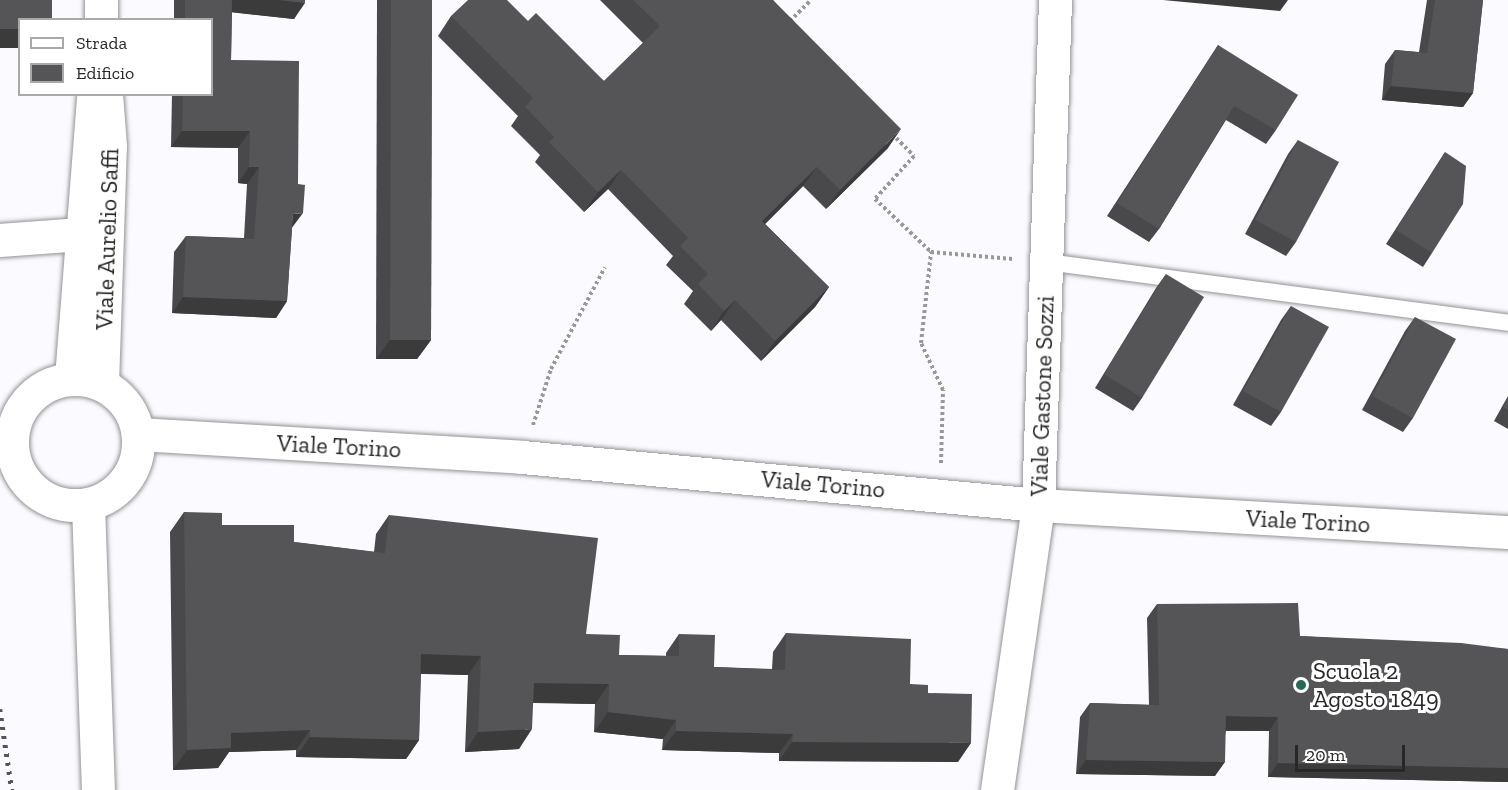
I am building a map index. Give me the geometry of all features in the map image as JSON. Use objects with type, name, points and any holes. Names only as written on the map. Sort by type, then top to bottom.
[{"type":"street","points":[[101,0],[101,18]]},
{"type":"street","name":"Viale Gastone Sozzi","points":[[997,790],[1038,506],[1055,0]]},
{"type":"street","name":"Viale Aurelio Saffi","points":[[86,381],[82,234],[94,96]]},
{"type":"street","name":"Viale Aurelio Saffi","points":[[86,381],[110,146],[106,96]]},
{"type":"street","points":[[0,240],[82,234]]},
{"type":"street","points":[[86,381],[132,414],[138,434],[132,472],[121,487],[88,505],[50,501],[22,477],[14,459],[13,431],[23,405],[45,387],[86,381]]},
{"type":"street","name":"Viale Torino","points":[[138,434],[522,457],[1038,506],[1508,532]]},
{"type":"street","points":[[88,505],[98,790]]},
{"type":"lane","points":[[1047,262],[1508,323]]},
{"type":"path","points":[[794,33],[786,25],[811,0]]},
{"type":"path","points":[[882,123],[914,156],[875,199],[931,252],[1047,262]]},
{"type":"path","points":[[931,252],[921,343],[943,390],[940,495]]},
{"type":"path","points":[[522,457],[551,369],[605,267]]},
{"type":"building","points":[[0,0],[52,0],[52,18],[18,18],[18,29],[0,29]]},
{"type":"building","points":[[185,0],[232,0],[231,60],[299,61],[298,184],[305,185],[303,213],[293,214],[287,301],[183,297],[186,236],[254,239],[259,167],[249,167],[250,131],[182,131],[183,96],[213,96],[213,18],[185,18]]},
{"type":"building","points":[[279,0],[305,0],[305,3]]},
{"type":"building","points":[[391,0],[432,0],[431,340],[390,340]]},
{"type":"building","points":[[468,0],[507,0],[528,21],[536,13],[604,81],[660,26],[633,0],[773,0],[901,129],[840,190],[817,167],[762,221],[829,287],[775,341],[735,300],[724,311],[698,284],[708,274],[680,246],[688,238],[621,170],[598,192],[549,142],[554,137],[525,107],[533,98],[451,16]]},
{"type":"building","points":[[1435,0],[1483,0],[1473,93],[1391,86],[1395,50],[1427,53]]},
{"type":"building","points":[[1218,45],[1298,95],[1276,130],[1234,106],[1159,229],[1117,203]]},
{"type":"building","points":[[1298,140],[1339,162],[1296,242],[1255,220]]},
{"type":"building","points":[[1445,152],[1466,166],[1463,204],[1432,253],[1396,230]]},
{"type":"building","points":[[1166,274],[1204,297],[1142,398],[1104,374]]},
{"type":"building","points":[[1291,306],[1329,327],[1281,412],[1243,391]]},
{"type":"building","points":[[1415,317],[1456,339],[1413,418],[1372,396]]},
{"type":"building","points":[[1508,399],[1508,410],[1503,407]]},
{"type":"building","points":[[184,512],[222,513],[222,525],[294,525],[294,542],[385,553],[389,515],[598,538],[586,634],[620,635],[619,655],[679,656],[679,634],[715,635],[714,667],[785,670],[786,633],[911,639],[910,684],[928,685],[928,693],[972,694],[971,743],[792,742],[793,734],[676,731],[676,720],[608,712],[609,684],[534,683],[532,729],[478,732],[481,656],[421,654],[419,740],[310,737],[310,730],[231,733],[231,748],[187,750]]},
{"type":"building","name":"Scuola 2 Agosto 1849","points":[[1298,603],[1300,636],[1461,643],[1508,649],[1508,768],[1278,763],[1278,717],[1226,716],[1225,762],[1086,760],[1090,703],[1159,705],[1157,604]]},
{"type":"railway","points":[[0,709],[12,790]]},
{"type":"place","name":"Scuola 2 Agosto 1849","points":[[1301,685]]}]
